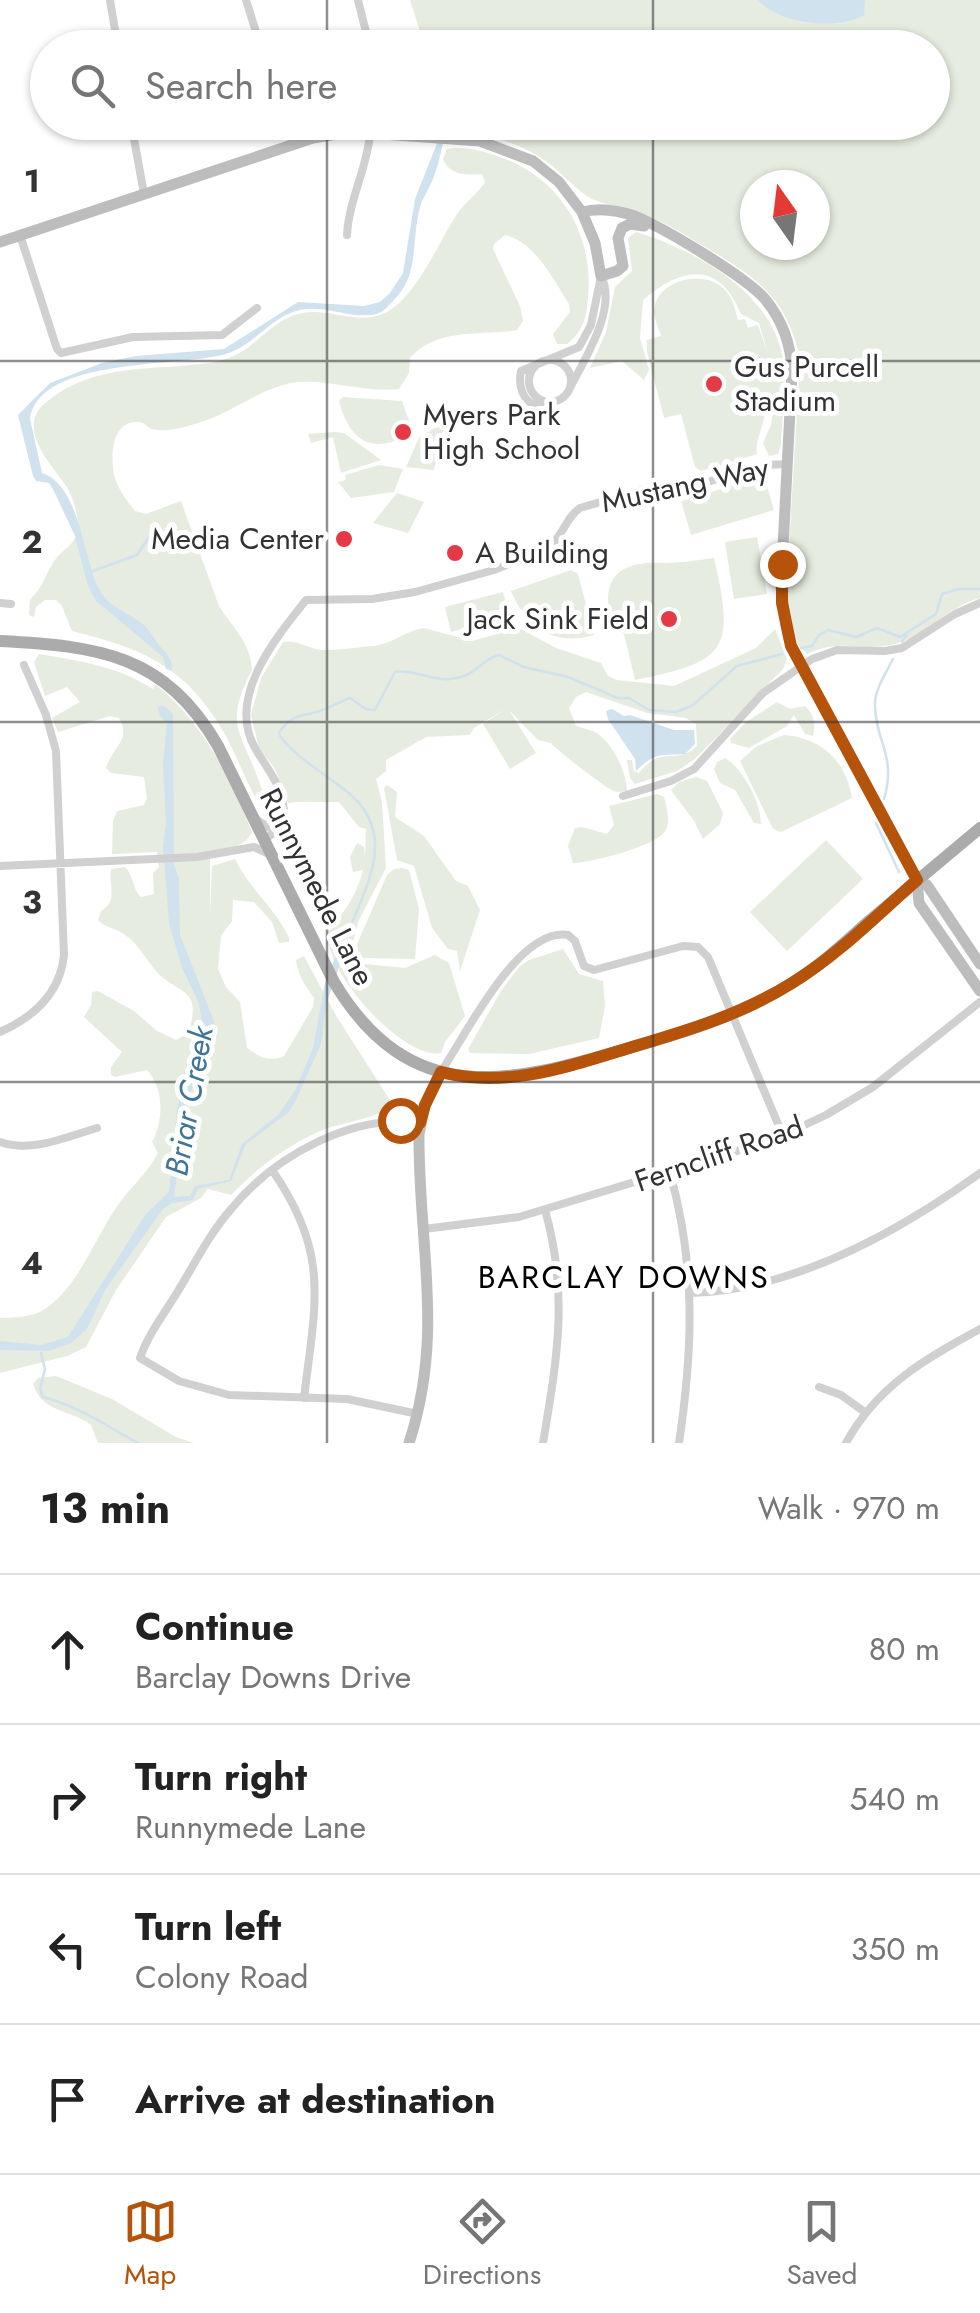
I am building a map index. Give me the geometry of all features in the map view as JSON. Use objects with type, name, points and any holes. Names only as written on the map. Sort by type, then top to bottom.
[{"type":"main road","name":"Runnymede Lane","points":[[0,641],[93,649],[121,657],[162,678],[192,707],[252,815],[334,982],[356,1014],[396,1050],[441,1072],[488,1079],[538,1074],[731,1015],[808,972],[980,828]]},
{"type":"street","points":[[110,0],[115,30]]},
{"type":"street","points":[[246,0],[255,30]]},
{"type":"street","points":[[358,0],[366,30]]},
{"type":"street","points":[[134,140],[144,194]]},
{"type":"street","points":[[292,140],[293,144]]},
{"type":"street","points":[[0,242],[308,140]]},
{"type":"street","points":[[346,235],[348,212],[374,140]]},
{"type":"street","points":[[472,140],[512,150],[550,174],[582,212],[596,243],[605,293],[600,324],[570,388],[556,402],[535,406],[522,392],[523,368],[569,353],[585,339],[601,276]]},
{"type":"street","points":[[582,212],[621,212],[662,232],[742,278],[776,315],[788,341],[792,363],[782,603],[788,636],[917,880],[920,904],[980,990]]},
{"type":"street","points":[[601,276],[622,266],[618,238],[624,226],[638,224],[662,232]]},
{"type":"street","points":[[20,236],[58,352],[65,354],[140,337],[222,334],[256,308]]},
{"type":"street","points":[[544,361],[557,361],[568,369],[570,388]]},
{"type":"street","name":"Mustang Way","points":[[282,809],[274,773],[252,742],[246,708],[264,659],[306,600],[372,599],[443,585],[548,548],[580,508],[654,486],[687,488],[768,464],[788,464]]},
{"type":"street","points":[[0,603],[11,604]]},
{"type":"street","points":[[624,796],[694,769],[764,693],[802,665],[837,650],[881,652],[902,648],[980,603]]},
{"type":"street","points":[[0,1032],[35,1013],[50,994],[60,974],[64,944],[55,745],[24,665]]},
{"type":"street","points":[[252,815],[272,828],[279,822],[282,809]]},
{"type":"street","points":[[239,849],[282,827],[282,809]]},
{"type":"street","points":[[0,866],[187,858],[261,848],[275,862]]},
{"type":"street","points":[[917,880],[927,885],[980,964]]},
{"type":"street","points":[[409,1443],[424,1383],[430,1332],[420,1123],[441,1072],[501,979],[526,952],[560,934],[574,942],[586,968],[610,966],[683,946],[698,947],[708,957],[783,1136]]},
{"type":"street","name":"Ferncliff Road","points":[[424,1229],[496,1222],[545,1210],[783,1136],[874,1087],[980,1002]]},
{"type":"street","points":[[418,1414],[347,1398],[247,1398],[214,1392],[179,1381],[140,1358],[213,1232],[245,1193],[272,1170],[305,1149],[346,1131],[390,1120],[420,1123]]},
{"type":"street","points":[[0,1142],[32,1146],[97,1128]]},
{"type":"street","points":[[272,1170],[302,1221],[315,1270],[316,1304],[304,1398]]},
{"type":"street","points":[[670,1173],[687,1244],[690,1293],[679,1443]]},
{"type":"street","points":[[690,1293],[744,1287],[827,1259],[905,1222],[980,1174]]},
{"type":"street","points":[[543,1443],[560,1299],[556,1250],[545,1210]]},
{"type":"street","points":[[846,1443],[887,1388],[908,1370],[980,1329]]},
{"type":"street","points":[[819,1387],[841,1395],[866,1413]]},
{"type":"shaded area","points":[[410,0],[980,0],[980,598],[895,644],[830,647],[807,654],[798,645],[786,597],[800,360],[780,308],[758,283],[712,251],[644,214],[592,199],[526,149],[500,140],[950,140],[950,30],[420,30]]},
{"type":"shaded area","points":[[447,149],[481,151],[521,166],[556,194],[569,211],[585,252],[588,297],[580,329],[567,344],[557,344],[553,334],[570,312],[569,304],[534,253],[505,235],[493,249],[520,306],[523,321],[517,330],[433,341],[410,358],[409,373],[399,389],[291,383],[181,428],[157,430],[141,422],[129,423],[114,443],[115,478],[135,511],[146,514],[181,501],[219,606],[248,651],[252,670],[238,704],[238,728],[263,792],[266,815],[227,738],[181,678],[143,654],[72,631],[56,600],[45,600],[36,607],[34,617],[29,615],[30,600],[75,538],[78,526],[70,493],[44,456],[34,424],[44,404],[82,381],[123,371],[224,360],[283,321],[305,312],[367,318],[391,310],[414,285],[460,210],[485,182],[482,174],[450,169],[443,159]]},
{"type":"shaded area","name":"Gus Purcell Stadium","points":[[636,232],[706,262],[728,277],[764,313],[776,335],[784,369],[778,454],[769,456],[763,443],[771,425],[775,397],[763,400],[757,454],[701,471],[695,467],[681,414],[664,418],[647,340],[661,336],[654,312],[663,292],[672,285],[694,279],[717,283],[730,297],[738,320],[745,319],[748,328],[757,325],[768,354],[759,323],[741,314],[732,297],[722,285],[711,277],[699,274],[672,280],[643,300],[640,338],[649,370],[644,380],[622,361],[590,368],[606,332],[615,287],[632,271],[628,238]]},
{"type":"shaded area","points":[[343,397],[402,401],[413,432],[387,443],[366,441],[350,427],[339,401]]},
{"type":"shaded area","points":[[445,421],[434,470],[406,467],[419,438]]},
{"type":"shaded area","points":[[344,433],[381,460],[341,473],[333,437],[311,443],[308,434]]},
{"type":"shaded area","points":[[379,465],[403,469],[394,492],[351,498],[338,482],[346,480],[345,475]]},
{"type":"shaded area","points":[[764,476],[774,510],[691,535],[681,501]]},
{"type":"shaded area","points":[[397,493],[424,502],[408,533],[373,523]]},
{"type":"shaded area","points":[[757,537],[767,594],[734,599],[725,542]]},
{"type":"shaded area","name":"Jack Sink Field","points":[[714,558],[724,613],[717,646],[690,666],[635,680],[624,634],[609,608],[614,578],[627,568],[645,563]]},
{"type":"shaded area","points":[[571,570],[578,574],[594,635],[566,638],[543,631],[525,615],[511,591]]},
{"type":"shaded area","points":[[503,592],[509,617],[451,632],[445,607]]},
{"type":"shaded area","points":[[424,628],[472,641],[519,628],[556,648],[601,663],[608,676],[617,680],[674,686],[756,648],[775,629],[787,659],[783,669],[695,759],[677,771],[635,784],[627,760],[632,760],[634,771],[639,773],[655,759],[689,752],[697,746],[696,724],[686,718],[647,713],[586,692],[576,697],[569,708],[576,726],[600,735],[612,748],[627,791],[610,789],[551,743],[538,740],[509,710],[536,753],[510,769],[483,724],[507,708],[474,728],[470,735],[426,737],[386,760],[386,771],[376,779],[382,803],[386,868],[359,920],[349,957],[355,963],[405,968],[435,955],[449,963],[465,1016],[441,1053],[425,1051],[386,1027],[350,987],[337,966],[328,930],[357,887],[363,870],[353,872],[350,857],[357,843],[364,847],[365,857],[366,829],[359,827],[339,802],[288,803],[275,769],[259,748],[251,715],[261,678],[283,642],[322,650],[353,648],[378,645]]},
{"type":"shaded area","points":[[39,654],[112,670],[153,689],[155,684],[187,715],[224,771],[252,832],[240,844],[210,852],[210,917],[212,866],[235,859],[289,938],[289,942],[279,943],[272,922],[254,902],[233,900],[232,921],[221,936],[218,969],[226,987],[240,1002],[247,1048],[264,1058],[284,1056],[313,1007],[314,998],[302,980],[296,960],[304,956],[335,1014],[393,1105],[301,1140],[231,1195],[208,1189],[201,1198],[166,1217],[116,1290],[86,1347],[67,1356],[0,1373],[0,1318],[35,1314],[57,1300],[76,1276],[116,1208],[158,1153],[152,1142],[160,1114],[157,1086],[147,1070],[111,1075],[111,1067],[122,1052],[84,1017],[91,1005],[92,992],[98,991],[134,1011],[157,1031],[176,1040],[188,1033],[193,1007],[186,993],[164,979],[130,938],[98,920],[110,903],[111,869],[125,867],[141,897],[154,894],[153,873],[159,867],[157,852],[112,854],[117,811],[144,805],[144,777],[111,773],[106,768],[122,738],[119,718],[110,716],[58,732],[52,718],[80,702],[67,687],[45,696],[34,662]]},
{"type":"shaded area","points":[[777,702],[790,709],[805,706],[814,720],[813,736],[805,734],[794,715],[787,726],[749,748],[731,743],[730,739],[746,722]]},
{"type":"shaded area","points":[[784,735],[810,741],[830,754],[844,773],[852,798],[781,832],[773,829],[740,761],[757,746]]},
{"type":"shaded area","points":[[725,758],[750,787],[761,824],[754,823],[735,790],[720,783],[714,769]]},
{"type":"shaded area","points":[[696,777],[707,781],[723,813],[720,824],[703,839],[671,790],[679,782]]},
{"type":"shaded area","points":[[387,785],[397,792],[395,817],[424,836],[456,881],[468,886],[480,910],[460,971],[457,951],[448,949],[432,928],[414,866],[397,860],[384,788]]},
{"type":"shaded area","points":[[657,794],[664,797],[668,814],[666,830],[660,836],[623,852],[573,863],[568,846],[575,828],[607,834],[614,825],[609,806]]},
{"type":"shaded area","points":[[826,840],[863,879],[787,951],[750,912]]},
{"type":"shaded area","points":[[402,868],[409,870],[419,909],[415,959],[361,958],[354,951],[387,875]]},
{"type":"shaded area","points":[[563,949],[579,974],[603,981],[605,1006],[599,1038],[529,1054],[470,1053],[468,1049],[501,991],[519,967]]},
{"type":"shaded area","points":[[56,1376],[112,1399],[176,1437],[194,1443],[98,1443],[91,1425],[50,1405],[37,1393],[33,1384],[38,1378]]},
{"type":"water","points":[[758,0],[865,0],[864,15],[839,23],[793,20]]},
{"type":"water","points":[[438,140],[445,140],[420,207],[408,279],[381,312],[358,315],[300,310],[229,353],[86,374],[59,384],[39,398],[30,419],[42,473],[64,491],[72,506],[102,594],[147,628],[170,660],[172,671],[166,669],[163,657],[96,601],[88,586],[75,536],[53,489],[33,476],[18,415],[50,383],[102,363],[136,356],[224,349],[298,302],[364,306],[380,302],[403,273],[415,199]]},
{"type":"water","points":[[158,706],[173,714],[174,865],[179,878],[180,935],[214,1021],[210,1046],[193,1083],[184,1122],[174,1197],[190,1196],[195,1186],[229,1180],[242,1144],[279,1114],[296,1089],[313,1048],[325,983],[336,955],[341,961],[327,1002],[321,1044],[289,1112],[246,1144],[231,1181],[198,1189],[193,1200],[172,1203],[163,1209],[105,1290],[87,1329],[71,1343],[49,1351],[0,1350],[0,1341],[41,1345],[68,1337],[145,1215],[169,1192],[184,1076],[203,1029],[199,1003],[182,968],[169,923],[163,847],[167,723]]},
{"type":"water","points":[[612,709],[674,730],[694,730],[695,744],[685,754],[653,758],[636,771],[635,759],[608,719],[606,711]]},
{"type":"waterway","points":[[93,571],[137,555],[151,534]]},
{"type":"waterway","points":[[801,648],[812,646],[828,630],[856,637],[877,628],[900,637],[936,614],[942,594],[980,589]]},
{"type":"waterway","points":[[902,642],[907,634]]},
{"type":"waterway","points":[[339,958],[370,875],[374,833],[367,814],[351,795],[280,736],[279,732],[292,719],[350,698],[375,710],[395,672],[450,679],[467,675],[499,655],[524,667],[568,677],[618,698],[629,698],[649,710],[676,712],[692,706],[737,666],[782,654]]},
{"type":"waterway","points":[[884,799],[888,771],[875,698],[893,659]]},
{"type":"waterway","points":[[876,823],[899,872]]},
{"type":"waterway","points":[[41,1353],[45,1369],[40,1389],[43,1397],[80,1411],[138,1443]]},
{"type":"place","name":"Gus Purcell Stadium","points":[[714,384]]},
{"type":"place","name":"Myers Park High School","points":[[403,432]]},
{"type":"place","name":"Media Center","points":[[344,539]]},
{"type":"place","name":"A Building","points":[[455,553]]},
{"type":"place","name":"Jack Sink Field","points":[[669,619]]},
{"type":"district","name":"BARCLAY DOWNS","points":[[624,1277]]},
{"type":"route","points":[[400,1120],[420,1123],[441,1072],[488,1079],[538,1074],[688,1031],[752,1006],[808,972],[917,880],[791,646],[782,603],[782,564]]},
{"type":"water label","name":"Briar Creek","points":[[189,1101]]}]
